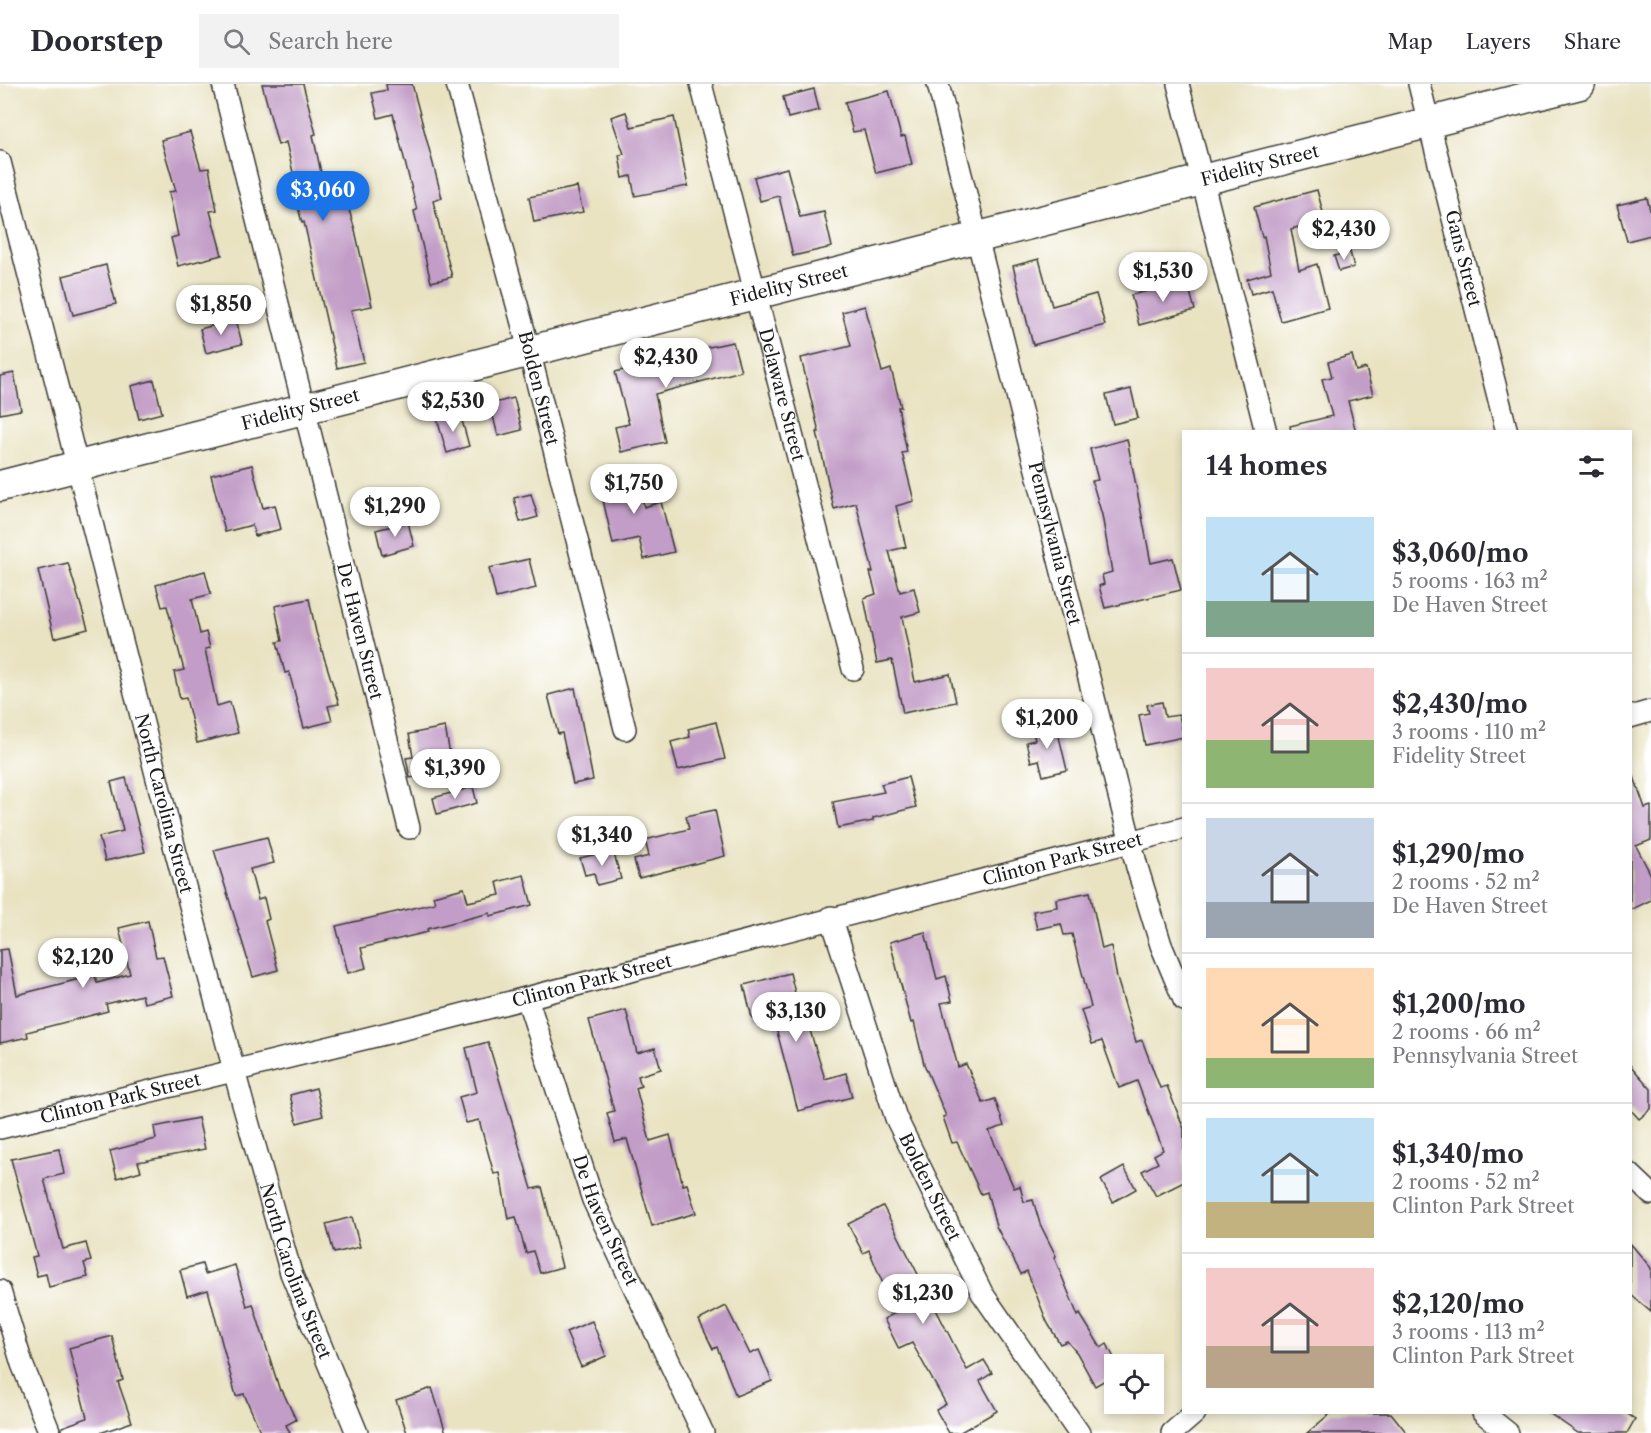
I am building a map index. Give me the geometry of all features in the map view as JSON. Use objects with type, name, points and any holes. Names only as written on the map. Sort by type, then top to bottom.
[{"type":"main road","name":"Fidelity Street","points":[[0,486],[1580,84]]},
{"type":"street","name":"De Haven Street","points":[[223,84],[410,828]]},
{"type":"street","name":"Bolden Street","points":[[458,84],[529,350],[625,729]]},
{"type":"street","name":"Delaware Street","points":[[701,84],[853,669]]},
{"type":"street","name":"Pennsylvania Street","points":[[938,84],[1130,841],[1161,945],[1182,995]]},
{"type":"street","points":[[1178,84],[1265,430]]},
{"type":"street","name":"Gans Street","points":[[1419,84],[1506,430]]},
{"type":"street","name":"North Carolina Street","points":[[0,162],[175,849],[291,1273],[357,1433]]},
{"type":"street","points":[[1632,716],[1651,711]]},
{"type":"street","name":"Clinton Park Street","points":[[0,1128],[527,998],[831,917],[1182,828]]},
{"type":"street","name":"Bolden Street","points":[[831,917],[896,1118],[982,1293],[1079,1433]]},
{"type":"street","name":"De Haven Street","points":[[527,998],[593,1200],[703,1433]]},
{"type":"street","points":[[1632,1176],[1651,1194]]},
{"type":"street","points":[[0,1291],[22,1364],[50,1433]]},
{"type":"street","points":[[1172,1433],[1194,1414]]},
{"type":"street","points":[[1484,1414],[1508,1433]]},
{"type":"building","points":[[262,84],[303,84],[316,134],[313,135],[324,187],[341,183],[355,230],[372,306],[351,310],[364,362],[337,368],[304,222],[302,223],[295,195],[298,194],[286,142],[278,145]]},
{"type":"building","points":[[386,84],[412,84],[442,198],[433,201],[452,277],[431,282],[414,211],[417,210],[393,114],[378,118],[372,93],[387,90]]},
{"type":"building","points":[[814,89],[819,110],[788,118],[783,97]]},
{"type":"building","points":[[889,91],[901,137],[905,136],[912,164],[876,173],[864,130],[853,132],[845,102]]},
{"type":"building","points":[[626,112],[631,127],[674,117],[688,186],[635,196],[631,176],[623,178],[619,155],[624,154],[611,117]]},
{"type":"building","points":[[190,132],[201,169],[209,168],[217,210],[210,211],[222,255],[178,266],[171,238],[178,236],[169,192],[176,191],[161,140]]},
{"type":"building","points":[[787,168],[800,217],[824,212],[832,247],[793,256],[779,196],[760,201],[754,177]]},
{"type":"building","points":[[577,187],[583,212],[534,222],[529,197]]},
{"type":"building","points":[[1317,190],[1325,220],[1291,229],[1299,270],[1317,264],[1328,308],[1281,321],[1272,288],[1251,294],[1247,279],[1271,272],[1264,236],[1262,237],[1254,207]]},
{"type":"building","points":[[1647,198],[1651,214],[1651,235],[1627,241],[1617,205]]},
{"type":"building","points":[[1350,252],[1354,267],[1339,271],[1334,256]]},
{"type":"building","points":[[1039,259],[1052,306],[1096,294],[1105,325],[1033,345],[1013,266]]},
{"type":"building","points":[[106,265],[116,304],[73,315],[63,276]]},
{"type":"building","points":[[1187,281],[1195,310],[1139,325],[1131,295]]},
{"type":"building","points":[[865,306],[882,372],[891,369],[901,407],[898,407],[907,452],[902,453],[914,501],[896,506],[906,547],[889,551],[900,592],[914,588],[920,612],[902,617],[915,682],[950,674],[956,702],[903,713],[892,660],[877,663],[864,598],[876,594],[856,503],[834,509],[801,358],[851,346],[842,312]]},
{"type":"building","points":[[236,319],[242,344],[206,353],[200,329]]},
{"type":"building","points":[[733,342],[741,371],[655,394],[665,442],[621,452],[615,427],[629,424],[615,372],[653,363],[652,359]]},
{"type":"building","points":[[1352,355],[1356,371],[1366,368],[1373,395],[1348,401],[1355,430],[1291,430],[1290,426],[1332,416],[1322,379],[1332,377],[1328,362]]},
{"type":"building","points":[[14,373],[21,410],[0,414],[0,376]]},
{"type":"building","points":[[154,380],[162,413],[139,419],[131,386]]},
{"type":"building","points":[[1131,389],[1138,418],[1113,424],[1106,395]]},
{"type":"building","points":[[514,398],[522,430],[498,436],[490,404]]},
{"type":"building","points":[[460,413],[469,446],[447,453],[437,419]]},
{"type":"building","points":[[1127,439],[1151,563],[1173,558],[1181,590],[1105,608],[1099,586],[1104,584],[1102,575],[1112,572],[1102,515],[1092,481],[1098,480],[1090,449]]},
{"type":"building","points":[[252,465],[263,508],[275,505],[281,529],[255,536],[252,525],[225,532],[211,475]]},
{"type":"building","points":[[637,470],[644,507],[661,502],[674,552],[644,559],[639,538],[613,544],[598,478]]},
{"type":"building","points":[[531,494],[538,517],[520,522],[514,498]]},
{"type":"building","points":[[408,522],[414,546],[382,555],[376,530]]},
{"type":"building","points":[[529,559],[536,588],[496,598],[489,568]]},
{"type":"building","points":[[68,563],[88,629],[54,638],[38,570]]},
{"type":"building","points":[[205,571],[211,594],[192,599],[200,634],[206,632],[210,648],[205,649],[217,706],[230,702],[238,733],[197,743],[186,698],[180,699],[174,672],[184,670],[167,606],[162,607],[156,585]]},
{"type":"building","points":[[309,599],[316,632],[339,704],[328,706],[332,721],[304,728],[289,672],[285,673],[277,642],[282,641],[275,606]]},
{"type":"building","points":[[575,688],[593,780],[573,784],[562,733],[558,734],[548,695]]},
{"type":"building","points":[[1162,702],[1165,717],[1179,715],[1182,737],[1145,745],[1139,715],[1149,713],[1147,705]]},
{"type":"building","points":[[716,722],[725,759],[678,770],[671,742],[690,737],[688,729]]},
{"type":"building","points":[[1056,724],[1067,770],[1043,776],[1039,760],[1031,762],[1026,742],[1035,740],[1032,729]]},
{"type":"building","points":[[445,727],[451,760],[436,763],[437,773],[410,778],[406,758],[413,757],[409,734]]},
{"type":"building","points":[[1632,774],[1645,808],[1651,806],[1651,840],[1636,846],[1651,875],[1651,900],[1632,909]]},
{"type":"building","points":[[908,777],[916,807],[873,818],[873,821],[838,828],[833,802],[884,792],[881,784]]},
{"type":"building","points":[[126,778],[145,852],[105,861],[99,837],[123,831],[111,782]]},
{"type":"building","points":[[473,787],[477,803],[437,814],[433,798]]},
{"type":"building","points":[[715,810],[725,856],[639,878],[634,860],[649,856],[645,840],[689,829],[686,816]]},
{"type":"building","points":[[267,837],[274,863],[250,869],[258,900],[264,898],[269,919],[265,921],[278,970],[253,977],[214,850]]},
{"type":"building","points":[[613,850],[621,879],[597,885],[594,873],[585,875],[580,858]]},
{"type":"building","points":[[524,875],[532,905],[490,916],[490,913],[427,929],[428,932],[361,948],[366,968],[348,973],[336,926],[435,903],[433,896],[464,888],[468,902],[500,895],[497,882]]},
{"type":"building","points":[[1090,892],[1102,949],[1111,946],[1117,978],[1136,1042],[1142,1040],[1160,1088],[1167,1086],[1182,1124],[1182,1183],[1156,1196],[1142,1171],[1158,1163],[1154,1155],[1163,1150],[1137,1081],[1119,1088],[1102,1041],[1092,1044],[1081,1010],[1091,1007],[1072,934],[1064,935],[1061,924],[1037,929],[1033,911],[1057,907],[1056,899]]},
{"type":"building","points":[[148,921],[156,957],[163,956],[173,996],[144,1003],[142,995],[106,1004],[108,1011],[27,1032],[28,1037],[0,1043],[0,950],[8,949],[17,995],[95,975],[97,983],[130,974],[119,928]]},
{"type":"building","points":[[925,932],[937,979],[946,976],[952,1001],[941,1003],[958,1067],[966,1064],[983,1103],[995,1099],[1004,1126],[989,1131],[1014,1188],[1020,1186],[1024,1202],[1033,1200],[1040,1224],[1056,1256],[1054,1257],[1078,1316],[1080,1314],[1101,1348],[1107,1344],[1112,1354],[1104,1354],[1104,1381],[1095,1386],[1077,1353],[1067,1341],[1060,1344],[1047,1322],[1027,1271],[1021,1274],[996,1226],[987,1192],[981,1194],[957,1142],[952,1143],[943,1117],[946,1116],[924,1064],[914,1022],[911,1023],[890,942]]},
{"type":"building","points":[[790,973],[803,1025],[808,1024],[825,1079],[846,1073],[852,1097],[798,1111],[772,1013],[752,1018],[744,985]]},
{"type":"building","points":[[626,1010],[637,1053],[655,1048],[661,1069],[638,1076],[641,1086],[636,1088],[650,1141],[670,1135],[683,1185],[687,1184],[696,1213],[652,1226],[627,1139],[615,1142],[607,1113],[614,1111],[589,1020]]},
{"type":"building","points":[[488,1042],[532,1189],[542,1187],[562,1267],[540,1273],[533,1251],[526,1253],[516,1217],[508,1219],[500,1173],[494,1174],[479,1120],[466,1123],[459,1097],[477,1092],[466,1048]]},
{"type":"building","points":[[1632,1067],[1651,1089],[1651,1109],[1639,1119],[1632,1111]]},
{"type":"building","points":[[316,1088],[323,1116],[297,1123],[290,1095]]},
{"type":"building","points":[[198,1118],[205,1149],[138,1162],[141,1171],[117,1178],[110,1151],[156,1139],[154,1127]]},
{"type":"building","points":[[59,1149],[64,1174],[44,1179],[63,1249],[86,1243],[91,1261],[84,1263],[88,1277],[49,1287],[46,1274],[37,1276],[32,1257],[37,1256],[11,1159]]},
{"type":"building","points":[[1124,1167],[1136,1189],[1113,1202],[1101,1180]]},
{"type":"building","points":[[883,1206],[967,1370],[984,1360],[992,1373],[980,1381],[997,1411],[959,1433],[949,1433],[936,1410],[946,1404],[912,1343],[899,1349],[884,1319],[895,1313],[869,1250],[863,1253],[848,1224]]},
{"type":"building","points":[[352,1217],[360,1247],[334,1253],[326,1224]]},
{"type":"building","points":[[1632,1245],[1651,1268],[1651,1312],[1632,1296]]},
{"type":"building","points":[[202,1264],[205,1274],[235,1265],[247,1306],[253,1304],[280,1391],[282,1390],[296,1420],[286,1425],[290,1433],[261,1433],[244,1394],[236,1396],[208,1290],[187,1296],[180,1270]]},
{"type":"building","points":[[726,1306],[750,1354],[759,1350],[772,1381],[736,1396],[717,1347],[713,1349],[699,1320]]},
{"type":"building","points":[[592,1321],[606,1356],[581,1367],[566,1332]]},
{"type":"building","points":[[112,1336],[123,1380],[118,1382],[132,1422],[100,1433],[62,1433],[62,1427],[87,1418],[69,1348]]},
{"type":"building","points":[[432,1388],[446,1433],[407,1433],[396,1400]]},
{"type":"building","points":[[1330,1414],[1392,1414],[1407,1433],[1307,1433]]},
{"type":"building","points":[[1550,1414],[1628,1414],[1635,1419],[1627,1433],[1578,1433]]}]
